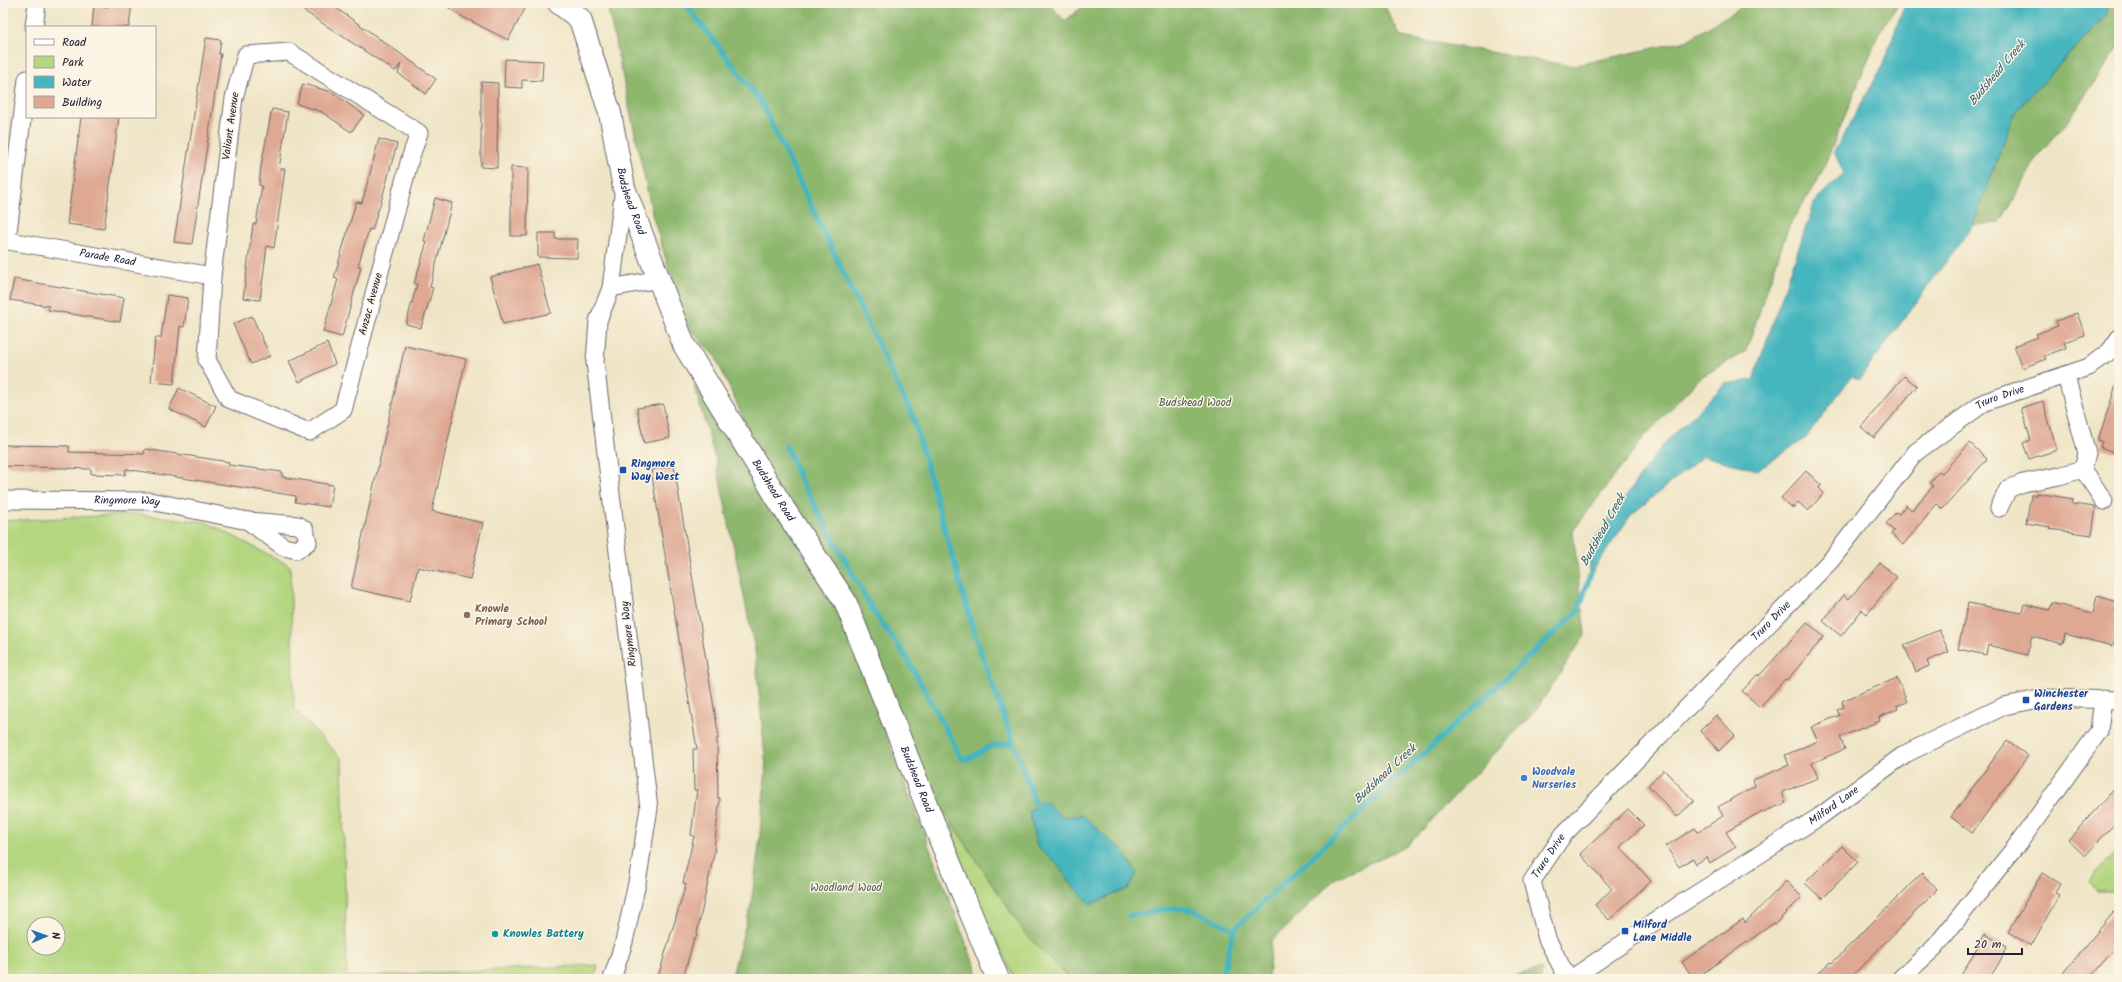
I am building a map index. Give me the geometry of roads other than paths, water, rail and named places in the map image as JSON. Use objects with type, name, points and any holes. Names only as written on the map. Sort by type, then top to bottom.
[{"type":"street","points":[[34,26],[37,3]]},
{"type":"street","name":"Budshead Road","points":[[559,3],[580,19],[610,113],[624,188],[684,345],[784,509],[844,601],[998,979]]},
{"type":"street","name":"Valiant Avenue","points":[[212,276],[234,98],[246,55],[289,52],[419,133],[410,159]]},
{"type":"street","points":[[5,240],[26,86]]},
{"type":"street","name":"Anzac Avenue","points":[[212,276],[207,360],[228,399],[309,432],[343,410],[410,159]]},
{"type":"street","name":"Ringmore Way","points":[[612,979],[624,942],[637,883],[649,808],[595,362],[598,321],[611,288],[624,188]]},
{"type":"street","name":"Parade Road","points":[[5,240],[212,276]]},
{"type":"street","points":[[611,288],[659,279]]},
{"type":"street","name":"Truro Drive","points":[[1568,979],[1547,939],[1532,881],[1563,835],[1831,560],[1916,452],[1985,402],[2089,367],[2110,351],[2119,338]]},
{"type":"street","points":[[2066,376],[2087,453],[2083,469],[2104,501]]},
{"type":"street","points":[[1999,508],[2008,489],[2023,483],[2059,476],[2083,469]]},
{"type":"street","name":"Ringmore Way","points":[[3,500],[150,501],[248,521]]},
{"type":"street","name":"Milford Lane","points":[[1571,979],[1679,905],[1819,817],[1906,754],[2004,706],[2044,698],[2111,699]]},
{"type":"street","points":[[1900,979],[1935,947],[2022,840],[2099,731],[2111,699]]},
{"type":"water","points":[[1905,3],[2110,3],[2106,15],[2015,112],[1973,225],[1859,380],[1852,376],[1806,438],[1757,470],[1703,456],[1631,515],[1588,578],[1592,543],[1662,446],[1725,384],[1753,380],[1815,201],[1844,173],[1834,152],[1882,67]]},
{"type":"water","points":[[1044,800],[1062,817],[1083,815],[1111,842],[1122,849],[1137,874],[1128,889],[1091,904],[1075,889],[1056,863],[1037,847],[1029,811]]},
{"type":"waterway","points":[[685,3],[761,102],[913,417],[976,639],[1036,805]]},
{"type":"waterway","points":[[786,446],[800,479],[875,614],[907,658],[962,759],[970,758],[989,747],[1013,743]]},
{"type":"waterway","name":"Budshead Creek","points":[[1221,979],[1234,929],[1578,611],[1591,573]]},
{"type":"waterway","points":[[1129,916],[1173,908],[1193,910],[1234,929]]},
{"type":"place","name":"Ringmore Way West","points":[[623,470]]},
{"type":"place","name":"Knowle Primary School","points":[[467,615]]},
{"type":"place","name":"Winchester Gardens","points":[[2026,700]]},
{"type":"place","name":"Woodvale Nurseries","points":[[1524,778]]},
{"type":"place","name":"Milford Lane Middle","points":[[1625,931]]},
{"type":"place","name":"Knowles Battery","points":[[495,934]]},
{"type":"park label","name":"Budshead Wood","points":[[1195,403]]},
{"type":"park label","name":"Woodland Wood","points":[[846,888]]}]
